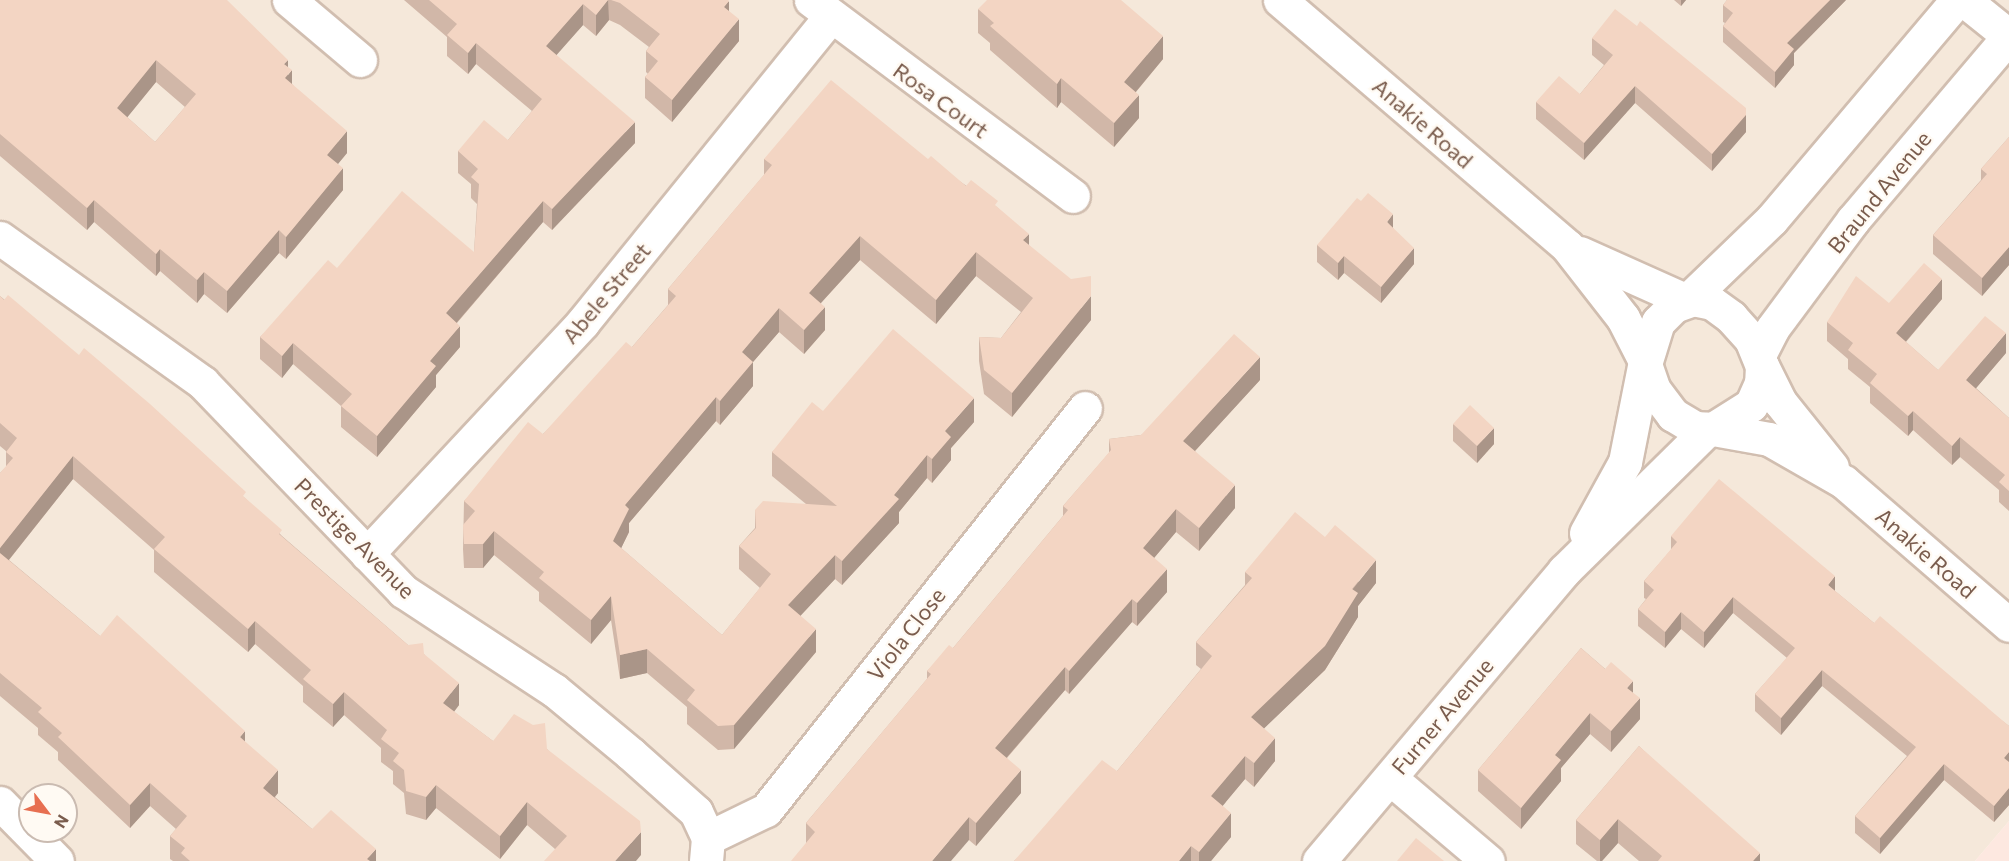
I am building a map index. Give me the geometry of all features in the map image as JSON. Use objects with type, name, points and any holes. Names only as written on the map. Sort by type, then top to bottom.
[{"type":"street","points":[[289,0],[360,60]]},
{"type":"street","name":"Anakie Road","points":[[1280,0],[1567,246],[1623,318],[1644,361]]},
{"type":"street","points":[[1687,299],[1707,300],[1725,311],[1760,361],[1761,383],[1750,405],[1711,429],[1689,426],[1673,415],[1654,390],[1644,361],[1658,322],[1687,299],[1772,219],[1958,0]]},
{"type":"street","points":[[1964,0],[2009,36]]},
{"type":"street","name":"Rosa Court","points":[[820,9],[1073,196]]},
{"type":"street","name":"Abele Street","points":[[367,554],[583,322],[820,9]]},
{"type":"street","name":"Braund Avenue","points":[[1760,361],[1772,329],[1853,220],[2009,36]]},
{"type":"street","name":"Prestige Avenue","points":[[0,238],[203,383],[404,591],[554,690],[696,812],[707,850]]},
{"type":"street","name":"Anakie Road","points":[[1567,246],[1629,279],[1687,299]]},
{"type":"street","name":"Furner Avenue","points":[[1564,571],[1625,462],[1644,361]]},
{"type":"street","name":"Anakie Road","points":[[1760,361],[1780,402],[1844,482],[2009,625]]},
{"type":"street","name":"Viola Close","points":[[707,850],[766,810],[1085,408]]},
{"type":"street","name":"Anakie Road","points":[[1711,429],[1769,439],[1844,482]]},
{"type":"street","name":"Furner Avenue","points":[[1320,861],[1564,571],[1711,429]]},
{"type":"street","points":[[1390,778],[1488,861]]},
{"type":"street","points":[[0,803],[57,861]]},
{"type":"shaded area","points":[[0,0],[2009,0],[2009,821],[1975,861],[0,861]]},
{"type":"shaded area","points":[[2009,821],[2009,861],[1975,861]]},
{"type":"building","points":[[0,0],[227,0],[288,60],[284,64],[292,70],[285,78],[347,131],[327,155],[343,168],[286,237],[279,230],[227,291],[204,272],[197,280],[160,249],[156,254],[94,200],[87,208],[0,134]],"holes":[[[156,60],[196,94],[155,142],[117,108]]]},
{"type":"building","points":[[429,0],[608,0],[596,15],[583,4],[546,46],[635,122],[552,209],[543,201],[446,313],[460,326],[430,361],[436,366],[377,436],[341,406],[352,394],[293,343],[282,356],[260,337],[328,260],[337,268],[402,191],[474,252],[479,184],[471,177],[478,169],[458,151],[484,120],[508,140],[542,99],[476,43],[468,53],[447,35],[457,24]]},
{"type":"building","points":[[611,0],[728,0],[724,7],[739,19],[672,100],[645,77],[658,61],[646,51],[660,34],[620,3]]},
{"type":"building","points":[[987,0],[1121,0],[1163,36],[1124,82],[1139,95],[1114,123],[1061,78],[1057,84],[990,26],[994,23],[978,9]]},
{"type":"building","points":[[1727,0],[1830,0],[1787,43],[1794,49],[1775,72],[1723,26],[1733,13],[1723,5]]},
{"type":"building","points":[[1615,9],[1637,26],[1640,21],[1746,108],[1746,115],[1712,154],[1635,86],[1584,143],[1536,102],[1559,76],[1580,94],[1613,55],[1592,38]]},
{"type":"building","points":[[831,80],[928,159],[931,156],[966,186],[971,180],[998,201],[995,205],[1029,234],[1023,240],[1071,279],[1091,276],[1091,296],[1012,393],[984,370],[979,337],[1001,338],[1033,298],[976,252],[936,300],[860,236],[809,293],[825,307],[804,330],[779,308],[742,352],[753,362],[720,401],[716,397],[625,505],[629,509],[613,541],[722,635],[771,574],[739,546],[756,528],[755,510],[763,501],[837,506],[772,452],[812,402],[823,411],[893,329],[974,398],[945,431],[951,437],[932,459],[927,455],[894,495],[899,499],[842,561],[835,555],[788,605],[816,629],[734,725],[718,726],[687,700],[695,690],[647,649],[620,655],[611,596],[591,620],[539,578],[544,572],[494,531],[483,544],[464,544],[463,525],[475,511],[464,501],[528,422],[543,434],[626,342],[632,347],[676,296],[668,289],[772,165],[764,159]]},
{"type":"building","points":[[2009,137],[2009,247],[1982,278],[1933,235],[1987,174],[1981,169]]},
{"type":"building","points":[[1368,193],[1393,214],[1387,222],[1414,248],[1381,287],[1344,256],[1338,263],[1317,245],[1357,198],[1361,201]]},
{"type":"building","points":[[1924,263],[1942,279],[1896,333],[1938,370],[1985,316],[2006,333],[1966,380],[2009,418],[2009,491],[1999,482],[2005,475],[1960,437],[1952,446],[1913,411],[1908,416],[1870,383],[1877,374],[1848,350],[1853,343],[1827,322],[1856,276],[1889,303]]},
{"type":"building","points":[[8,295],[79,355],[84,348],[150,404],[246,492],[243,496],[282,530],[279,534],[408,645],[423,643],[424,654],[459,683],[443,703],[493,741],[514,714],[533,725],[545,723],[547,749],[640,821],[641,832],[615,861],[544,861],[567,836],[527,802],[500,836],[436,785],[426,797],[406,791],[404,770],[393,761],[399,753],[381,739],[387,730],[344,692],[333,704],[303,679],[311,670],[255,621],[248,629],[154,549],[165,537],[73,456],[0,548],[0,473],[13,458],[6,452],[17,438],[0,423],[0,296],[4,300]]},
{"type":"building","points":[[1234,334],[1260,357],[1183,441],[1235,485],[1199,528],[1176,509],[1143,548],[1167,569],[1137,603],[1132,599],[1069,671],[1065,667],[995,748],[1021,770],[976,823],[969,817],[932,861],[791,861],[815,832],[806,823],[931,674],[927,671],[949,645],[953,648],[1068,510],[1063,506],[1111,450],[1109,439],[1141,435]]},
{"type":"building","points":[[1470,405],[1494,428],[1477,446],[1453,424]]},
{"type":"building","points":[[1719,479],[1835,576],[1828,585],[1874,623],[1880,616],[2009,726],[2009,752],[2004,758],[2009,762],[2009,788],[1994,806],[1944,764],[1880,838],[1855,816],[1916,747],[1822,670],[1781,718],[1755,694],[1795,648],[1733,597],[1704,632],[1681,612],[1665,632],[1638,609],[1654,590],[1644,581],[1677,542],[1671,536]]},
{"type":"building","points":[[1295,512],[1325,537],[1335,525],[1376,560],[1352,589],[1358,593],[1325,646],[1251,717],[1275,738],[1254,763],[1245,756],[1211,796],[1231,813],[1199,852],[1191,846],[1179,861],[1014,861],[1102,760],[1117,771],[1212,656],[1196,642],[1252,578],[1245,572]]},
{"type":"building","points":[[0,553],[100,636],[117,615],[245,731],[240,737],[278,770],[263,788],[312,829],[331,810],[376,849],[367,859],[370,861],[190,861],[181,853],[185,848],[170,836],[187,816],[150,783],[130,805],[58,737],[62,733],[38,712],[42,708],[0,673]]},
{"type":"building","points":[[1581,648],[1605,669],[1611,662],[1633,681],[1627,688],[1640,698],[1611,731],[1590,713],[1555,755],[1561,760],[1521,808],[1478,770]]},
{"type":"building","points":[[1639,746],[1760,853],[1753,861],[1658,861],[1662,856],[1618,819],[1600,840],[1576,820]]},
{"type":"building","points":[[1416,838],[1444,861],[1397,861]]}]
